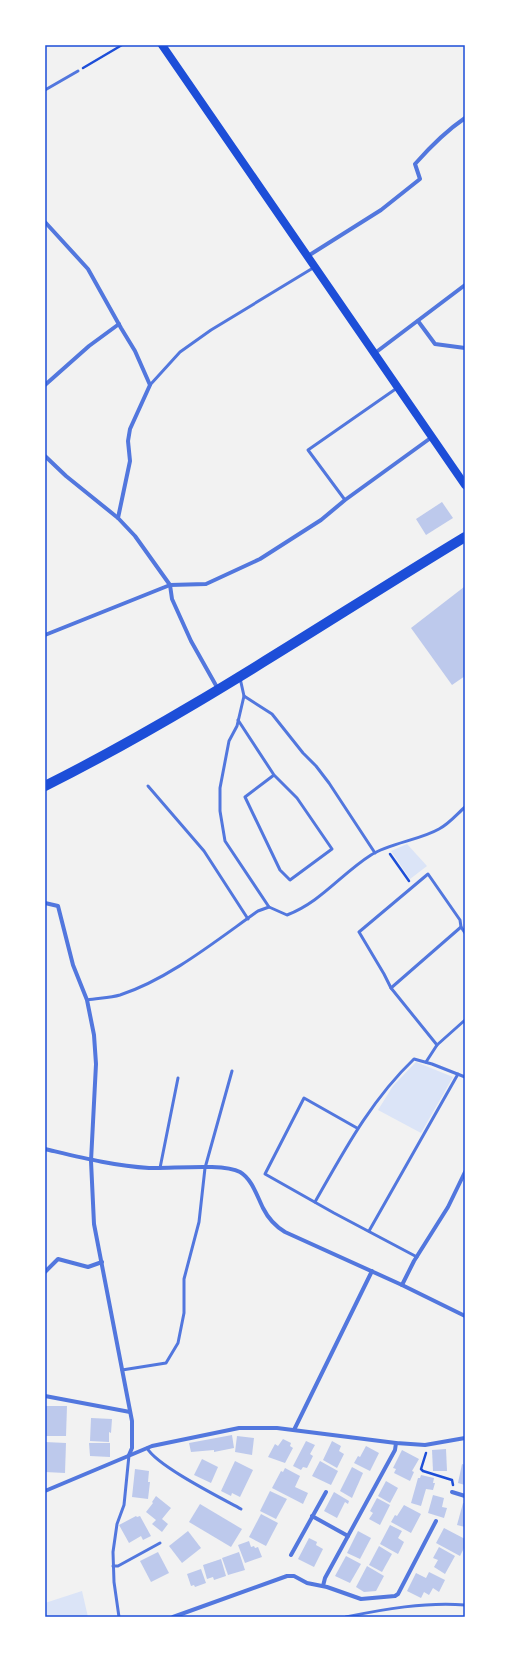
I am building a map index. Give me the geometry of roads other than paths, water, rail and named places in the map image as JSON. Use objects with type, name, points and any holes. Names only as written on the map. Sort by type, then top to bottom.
[{"type":"main road","points":[[162,45],[465,485]]},
{"type":"main road","points":[[45,786],[82,767],[240,676],[465,537]]},
{"type":"street","points":[[308,256],[382,210],[420,179],[415,164],[447,132],[465,118]]},
{"type":"street","points":[[45,222],[88,270],[135,351],[150,385],[130,429],[128,441],[130,461],[118,518]]},
{"type":"street","points":[[375,353],[465,285]]},
{"type":"street","points":[[418,321],[435,344],[465,348]]},
{"type":"street","points":[[45,386],[89,346],[119,324]]},
{"type":"street","points":[[45,634],[170,585],[206,584],[260,559],[321,520],[345,500],[432,437]]},
{"type":"street","points":[[45,456],[66,476],[118,518],[135,536],[170,585],[172,599],[191,641],[218,689]]},
{"type":"street","points":[[45,903],[58,906],[73,965],[87,1000],[94,1035],[96,1064],[92,1161],[94,1224],[132,1421],[132,1448],[129,1455]]},
{"type":"street","points":[[45,1149],[92,1161],[160,1168],[220,1168],[239,1172],[248,1179],[263,1209],[275,1226],[465,1316]]},
{"type":"street","points":[[402,1285],[417,1257],[448,1207],[465,1172]]},
{"type":"street","points":[[45,1272],[58,1259],[88,1266],[102,1262]]},
{"type":"street","points":[[294,1430],[372,1271]]},
{"type":"street","points":[[45,1396],[130,1412]]},
{"type":"street","points":[[45,1491],[147,1448],[239,1428],[294,1430],[396,1443],[427,1444],[465,1438]]},
{"type":"street","points":[[323,1586],[325,1578],[395,1450],[396,1443]]},
{"type":"street","points":[[291,1555],[326,1492]]},
{"type":"street","points":[[452,1492],[465,1496]]},
{"type":"street","points":[[312,1516],[348,1536]]},
{"type":"street","points":[[173,1617],[287,1576],[294,1576],[307,1583],[323,1586],[361,1599],[396,1596],[436,1521]]},
{"type":"lane","points":[[45,90],[78,71]]},
{"type":"lane","points":[[150,385],[180,352],[211,330],[314,267]]},
{"type":"lane","points":[[345,500],[308,450],[398,388]]},
{"type":"lane","points":[[240,676],[244,696],[238,720],[229,741],[220,788],[220,811],[225,841],[269,907],[288,915],[302,910],[321,896],[346,873],[375,853],[440,829],[465,807]]},
{"type":"lane","points":[[244,696],[272,714],[316,766],[329,783],[375,853]]},
{"type":"lane","points":[[238,720],[274,775],[297,798],[332,849],[290,880],[280,870],[245,798],[274,775]]},
{"type":"lane","points":[[148,786],[204,851],[248,919]]},
{"type":"lane","points":[[437,1045],[391,988],[360,932],[412,886],[428,874],[460,920],[461,928],[465,933]]},
{"type":"lane","points":[[87,1000],[119,995],[151,982],[196,955],[258,911],[269,907]]},
{"type":"lane","points":[[391,988],[461,928]]},
{"type":"lane","points":[[426,1062],[437,1045],[465,1020]]},
{"type":"lane","points":[[315,1202],[357,1128],[389,1084],[414,1059],[465,1077]]},
{"type":"lane","points":[[122,1370],[166,1363],[178,1343],[184,1312],[184,1279],[199,1222],[205,1168],[232,1071]]},
{"type":"lane","points":[[369,1231],[458,1074]]},
{"type":"lane","points":[[160,1168],[178,1078]]},
{"type":"lane","points":[[357,1128],[304,1098],[265,1174],[417,1257]]},
{"type":"lane","points":[[147,1448],[152,1455],[192,1482],[241,1509]]},
{"type":"lane","points":[[119,1617],[113,1566],[115,1534],[124,1505],[129,1455]]},
{"type":"lane","points":[[113,1566],[118,1566],[160,1543]]},
{"type":"lane","points":[[346,1617],[422,1605],[465,1605]]}]
